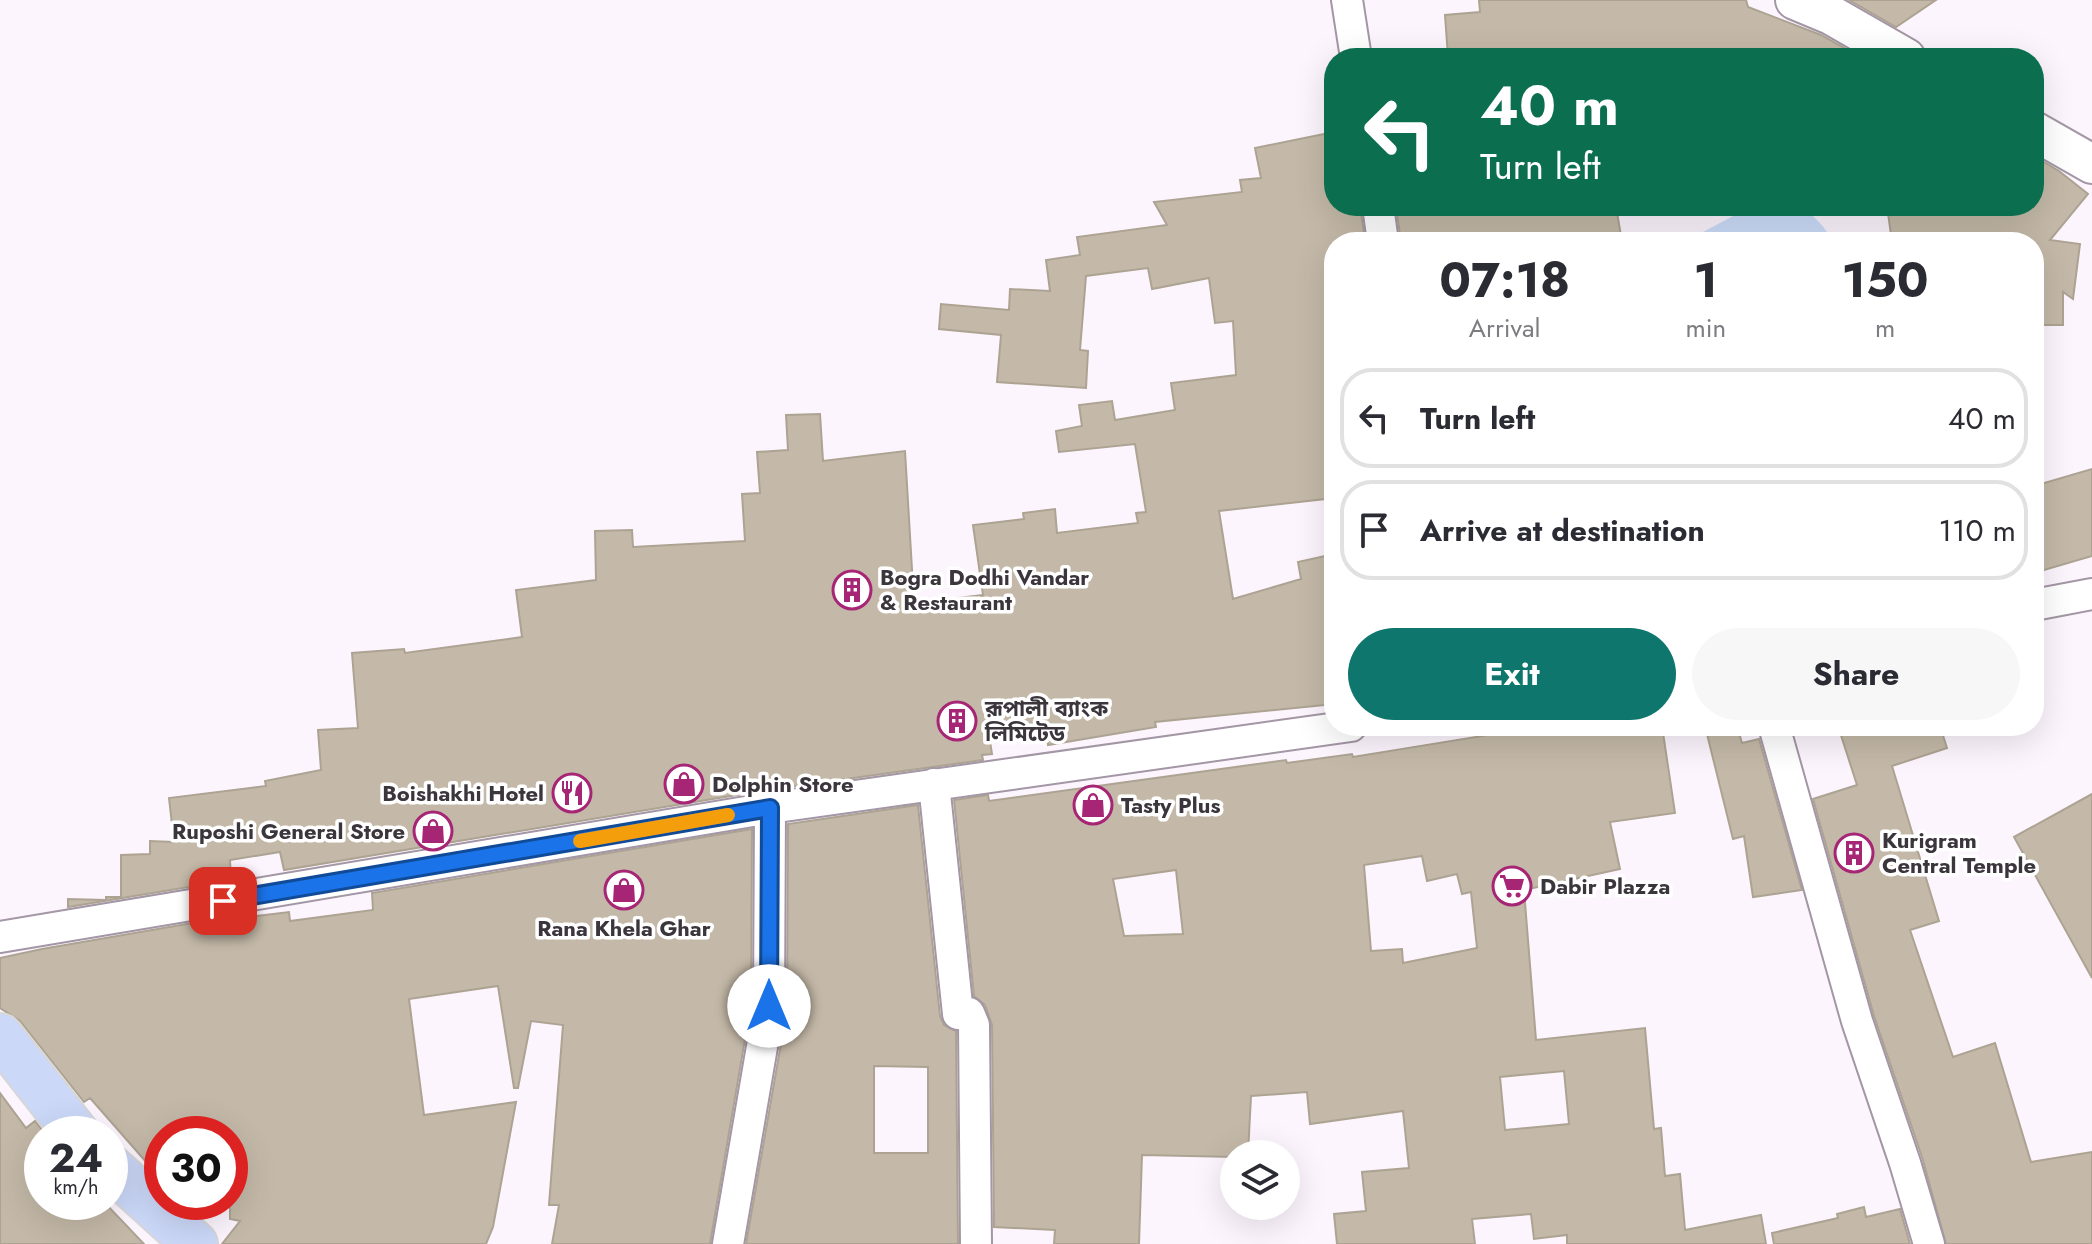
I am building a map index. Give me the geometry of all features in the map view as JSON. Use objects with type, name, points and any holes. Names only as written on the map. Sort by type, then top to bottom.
[{"type":"highway","points":[[0,1036],[63,1116]]},
{"type":"highway","points":[[128,1183],[195,1244]]},
{"type":"street","points":[[1347,0],[1354,48]]},
{"type":"street","points":[[1795,0],[1831,15],[1889,48]]},
{"type":"street","points":[[2044,137],[2092,164]]},
{"type":"street","points":[[2044,603],[2092,594]]},
{"type":"street","points":[[0,937],[770,808],[1324,730]]},
{"type":"street","points":[[1777,736],[1857,1021],[1929,1244]]},
{"type":"street","points":[[934,784],[958,1014],[969,1013],[974,1025],[976,1244]]},
{"type":"street","points":[[728,1244],[769,1006],[770,808]]},
{"type":"water","points":[[1733,216],[1812,216],[1827,232],[1703,232]]},
{"type":"building","points":[[1479,0],[1746,0],[1748,7],[1821,35],[1844,48],[1447,48],[1445,15],[1480,12]]},
{"type":"building","points":[[1849,0],[1936,0],[1896,27]]},
{"type":"building","points":[[1324,134],[1324,216],[1361,216],[1364,232],[1324,232],[1324,499],[1219,511],[1233,599],[1301,579],[1298,562],[1324,556],[1324,705],[1155,722],[1156,727],[1048,745],[1045,722],[988,728],[992,754],[982,755],[983,760],[767,790],[284,870],[280,852],[230,860],[231,880],[68,907],[68,899],[106,900],[106,897],[121,897],[121,855],[150,854],[150,841],[174,842],[169,798],[266,786],[265,781],[321,770],[318,730],[358,728],[352,653],[404,649],[405,653],[522,637],[516,590],[596,580],[595,531],[632,530],[633,547],[745,541],[742,494],[760,493],[757,452],[788,450],[786,415],[820,414],[823,461],[905,451],[914,603],[983,595],[973,525],[1024,519],[1023,513],[1055,509],[1057,533],[1138,523],[1136,513],[1146,512],[1135,444],[1059,452],[1056,431],[1082,426],[1079,405],[1112,401],[1115,420],[1175,410],[1171,383],[1236,375],[1233,321],[1215,323],[1209,278],[1152,289],[1148,268],[1086,276],[1080,350],[1088,351],[1086,388],[997,382],[1001,335],[939,329],[941,304],[1009,310],[1010,289],[1050,291],[1046,260],[1080,255],[1077,237],[1167,225],[1154,202],[1242,192],[1240,180],[1261,178],[1255,148]]},
{"type":"building","points":[[2044,162],[2088,194],[2050,240],[2080,244],[2073,299],[2063,292],[2063,325],[2044,325],[2044,232],[1891,232],[1888,216],[2044,216]]},
{"type":"building","points":[[1397,216],[1618,216],[1620,232],[1400,232]]},
{"type":"building","points":[[2092,469],[2092,556],[2044,570],[2044,483]]},
{"type":"building","points":[[1482,736],[1663,736],[1675,813],[1610,822],[1620,869],[1524,890],[1536,1040],[1645,1028],[1654,1129],[1661,1128],[1665,1176],[1680,1174],[1685,1230],[1761,1215],[1766,1244],[1567,1244],[1567,1235],[1534,1239],[1531,1214],[1472,1219],[1475,1244],[1337,1244],[1334,1214],[1366,1211],[1362,1172],[1409,1168],[1403,1111],[1310,1124],[1307,1092],[1251,1096],[1249,1140],[1220,1140],[1220,1157],[1142,1155],[1139,1244],[1054,1244],[1055,1230],[994,1227],[992,1025],[985,1005],[974,996],[954,800],[988,795],[989,801],[1286,760],[1287,763],[1352,754],[1353,757]],"holes":[[[1422,856],[1427,881],[1457,874],[1462,894],[1471,892],[1477,948],[1403,963],[1402,949],[1371,951],[1364,865]],[[1176,870],[1183,934],[1124,936],[1113,879]],[[1564,1071],[1569,1124],[1505,1130],[1500,1077]]]},
{"type":"building","points":[[1707,736],[1740,736],[1742,743],[1759,739],[1802,890],[1753,897],[1744,836],[1733,839]]},
{"type":"building","points":[[1841,736],[1943,736],[1947,748],[1892,766],[1939,921],[1910,930],[1953,1057],[1995,1043],[2031,1162],[2092,1152],[2092,1244],[1946,1244],[1922,1157],[1874,1016],[1813,799],[1857,785]]},
{"type":"building","points":[[2092,794],[2092,978],[2014,837]]},
{"type":"building","points":[[918,805],[940,1016],[944,1025],[956,1031],[958,1244],[746,1244],[787,1009],[788,824]],"holes":[[[874,1066],[928,1067],[928,1153],[874,1153]]]},
{"type":"building","points":[[752,829],[751,1004],[710,1244],[552,1244],[559,1205],[549,1205],[563,1025],[531,1021],[518,1088],[514,1088],[498,986],[409,999],[424,1115],[516,1102],[493,1227],[486,1244],[222,1244],[240,1221],[235,1220],[248,1220],[248,1116],[144,1116],[144,1160],[128,1141],[128,1116],[106,1116],[90,1098],[84,1102],[20,1021],[0,1008],[0,958],[233,916],[233,919],[289,912],[290,921],[373,910],[372,893]]},
{"type":"building","points":[[0,1093],[24,1125],[24,1220],[121,1220],[144,1244],[0,1244]]},
{"type":"building","points":[[1864,1207],[1866,1217],[1900,1209],[1910,1244],[1774,1244],[1772,1233],[1838,1218],[1837,1214]]},
{"type":"slow traffic","points":[[580,841],[728,815]]},
{"type":"place","name":"Bogra Dodhi Vandar & Restaurant","points":[[852,590]]},
{"type":"place","name":"রূপালী ব্যাংক লিমিটেড","points":[[957,721]]},
{"type":"place","name":"Dolphin Store","points":[[684,784]]},
{"type":"place","name":"Boishakhi Hotel","points":[[572,793]]},
{"type":"place","name":"Tasty Plus","points":[[1093,805]]},
{"type":"place","name":"Ruposhi General Store","points":[[433,831]]},
{"type":"place","name":"Kurigram Central Temple","points":[[1854,853]]},
{"type":"place","name":"Dabir Plazza","points":[[1512,886]]},
{"type":"place","name":"Rana Khela Ghar","points":[[624,890]]},
{"type":"route","points":[[223,901],[770,808],[769,1006]]}]
